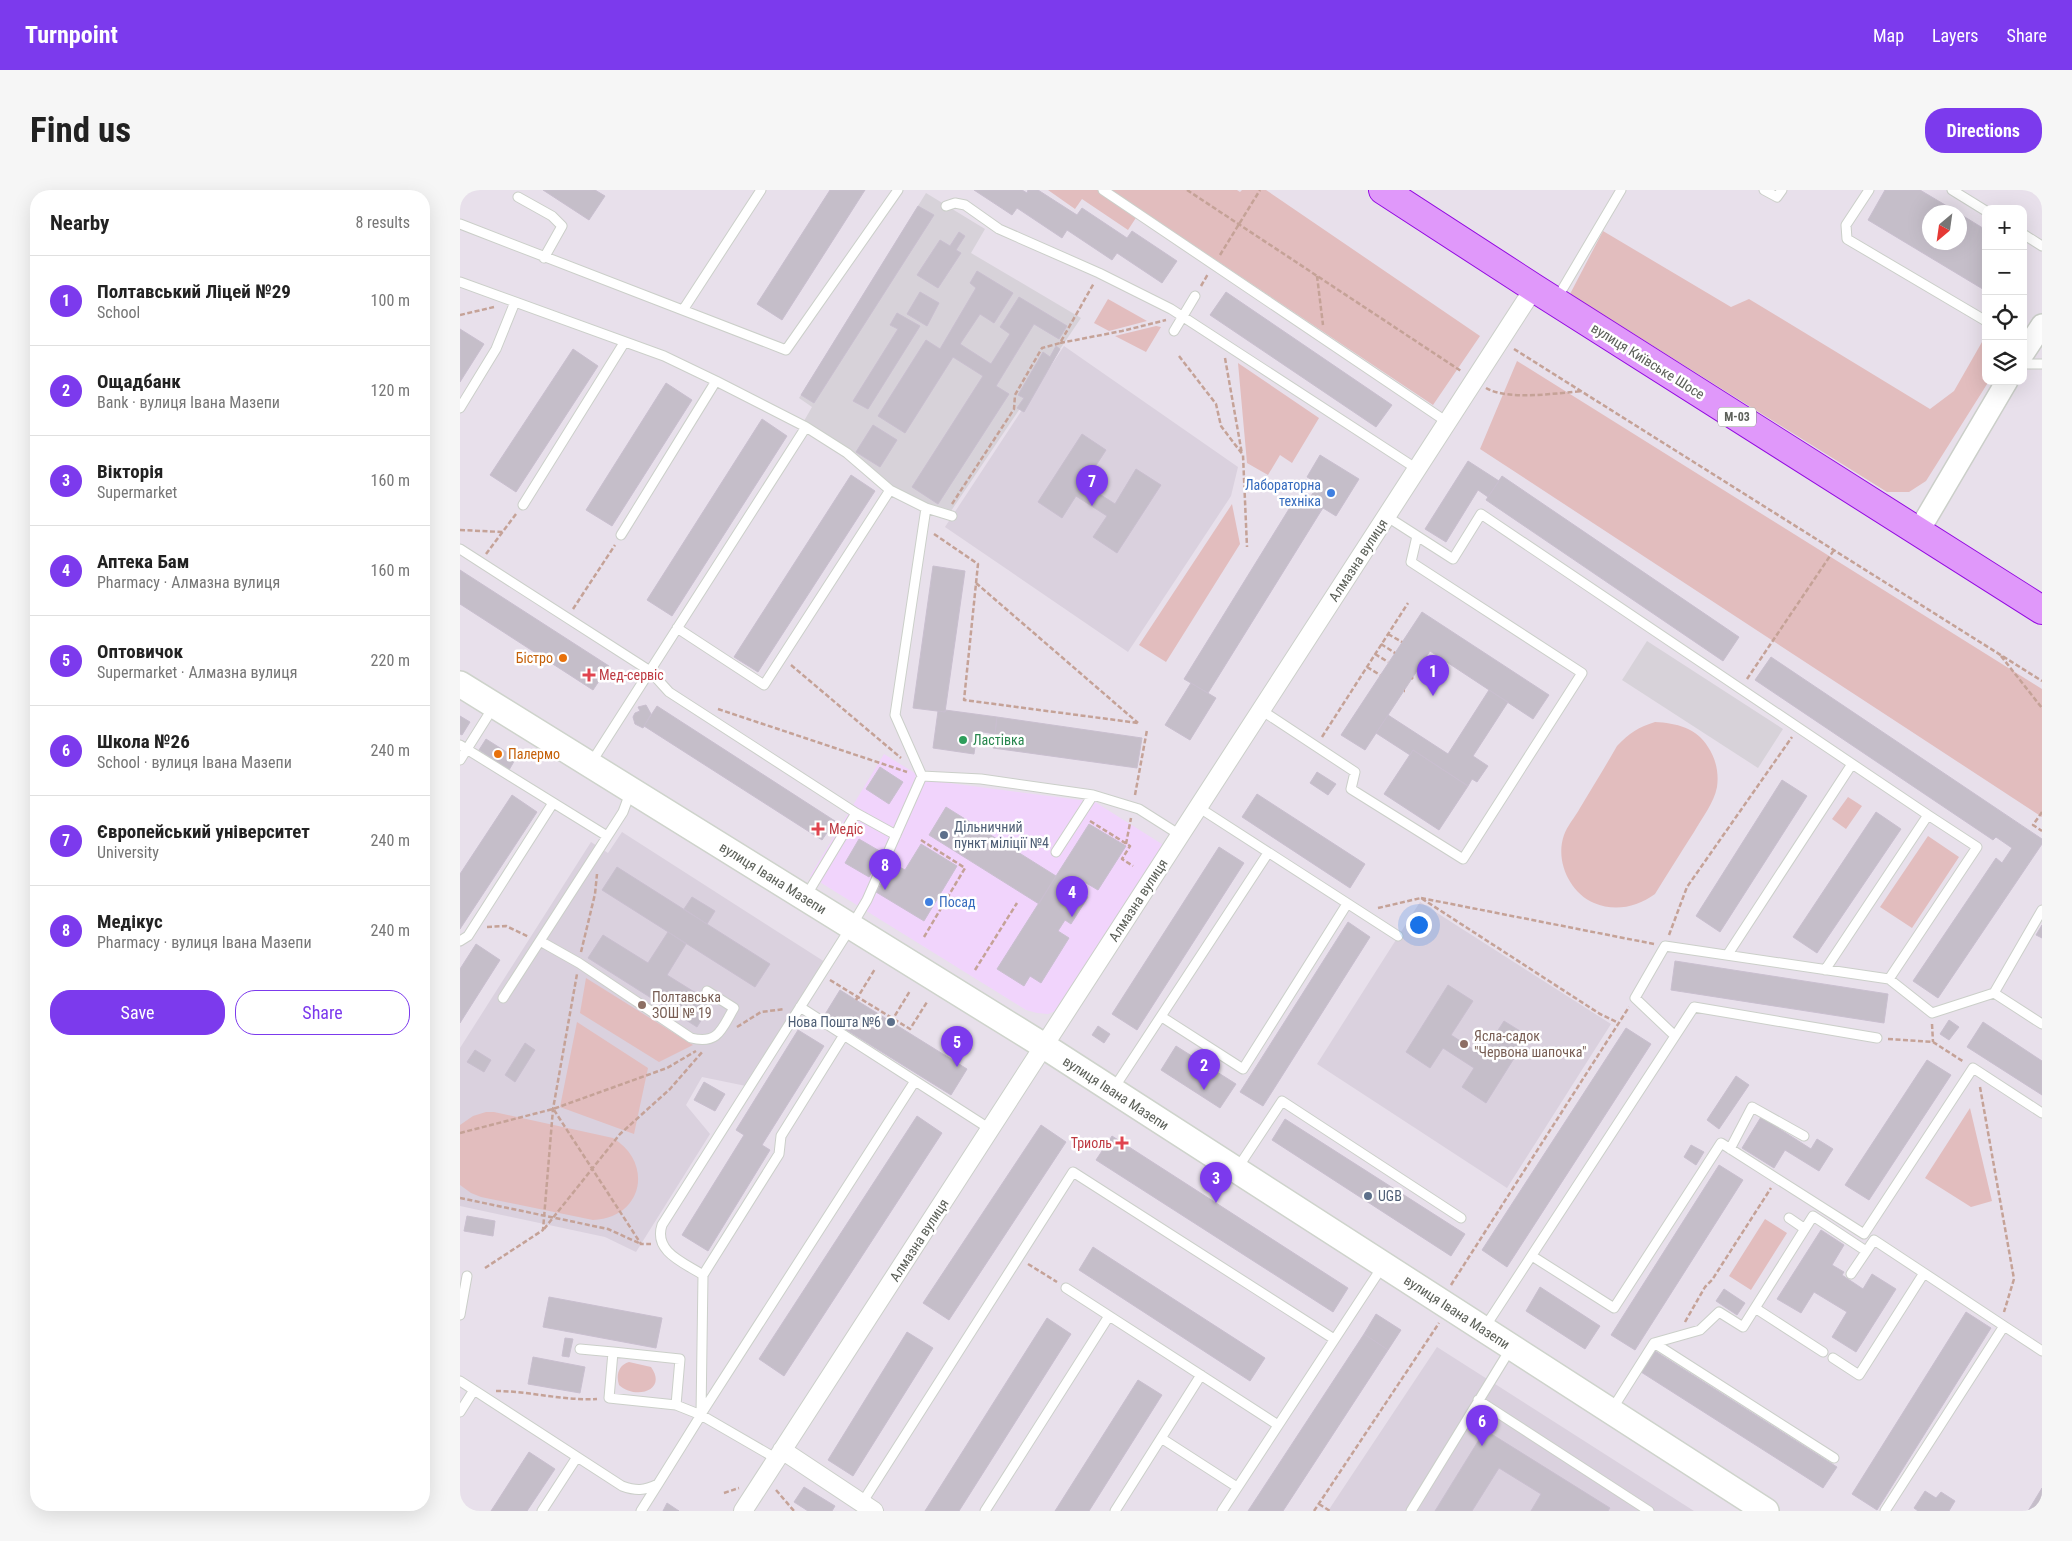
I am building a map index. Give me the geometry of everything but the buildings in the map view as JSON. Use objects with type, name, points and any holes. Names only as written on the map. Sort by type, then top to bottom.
[{"type":"highway","name":"вулиця Київське Шосе","points":[[1383,190],[1544,295],[2042,610]]},
{"type":"main road","name":"вулиця Івана Мазепи","points":[[460,684],[1044,1046],[1766,1511]]},
{"type":"street","name":"Алмазна вулиця","points":[[743,1511],[1500,340],[1544,295]]},
{"type":"street","points":[[2027,349],[2042,325]]},
{"type":"street","points":[[1918,532],[2005,385]]},
{"type":"street","points":[[780,1455],[868,1507]]},
{"type":"lane","points":[[682,310],[761,190]]},
{"type":"lane","points":[[460,224],[786,350],[898,190]]},
{"type":"lane","points":[[1103,190],[1447,422]]},
{"type":"lane","points":[[1544,295],[1621,190]]},
{"type":"lane","points":[[1764,190],[1777,197],[1782,190]]},
{"type":"lane","points":[[1870,190],[1846,225],[1847,239],[1982,319]]},
{"type":"lane","points":[[1952,190],[1982,209]]},
{"type":"lane","points":[[518,197],[552,216],[562,226],[544,258]]},
{"type":"lane","points":[[946,206],[955,203],[964,205],[999,229],[1099,273],[1182,316],[1417,469]]},
{"type":"lane","points":[[2027,237],[2042,246]]},
{"type":"lane","points":[[460,282],[664,356],[806,427],[847,452],[890,490],[926,508],[949,515]]},
{"type":"lane","points":[[1174,331],[1195,296]]},
{"type":"lane","points":[[460,408],[496,349],[515,302]]},
{"type":"lane","points":[[523,505],[624,343]]},
{"type":"lane","points":[[2027,353],[2042,364]]},
{"type":"lane","points":[[621,535],[716,381]]},
{"type":"lane","points":[[590,765],[806,427]]},
{"type":"lane","points":[[677,628],[764,685],[890,490]]},
{"type":"lane","points":[[703,1275],[665,1250],[661,1244],[659,1234],[662,1225],[852,927],[867,900],[922,776],[895,715],[926,508]]},
{"type":"lane","points":[[1386,516],[1453,559],[1481,514],[1977,848],[1889,979]]},
{"type":"lane","points":[[1261,710],[1355,772],[1352,789],[1463,859],[1582,674],[1411,562],[1417,536]]},
{"type":"lane","points":[[460,549],[650,671],[668,692],[856,814],[896,835]]},
{"type":"lane","points":[[460,760],[463,747],[494,706]]},
{"type":"lane","points":[[463,747],[607,836]]},
{"type":"lane","points":[[1728,954],[1852,764]]},
{"type":"lane","points":[[922,776],[981,779],[1093,795],[1133,807],[1180,836]]},
{"type":"lane","points":[[503,998],[623,812],[631,790]]},
{"type":"lane","points":[[1056,852],[1093,795]]},
{"type":"lane","points":[[460,941],[468,936],[553,803]]},
{"type":"lane","points":[[1198,807],[1398,936]]},
{"type":"lane","points":[[805,898],[856,814]]},
{"type":"lane","points":[[1825,970],[1928,815]]},
{"type":"lane","points":[[1113,1091],[1268,853]]},
{"type":"lane","points":[[1162,1016],[1243,1069],[1347,904]]},
{"type":"lane","points":[[1675,1036],[1635,998],[1665,946],[1889,979],[1932,1013],[1994,993],[2042,910]]},
{"type":"lane","points":[[540,941],[579,963],[692,1038],[709,1040],[716,1036],[734,1008],[708,991]]},
{"type":"lane","points":[[1994,993],[2042,1024]]},
{"type":"lane","points":[[800,1007],[990,1130]]},
{"type":"lane","points":[[1483,1329],[1694,1007],[1877,1038]]},
{"type":"lane","points":[[700,1414],[703,1275],[780,1154],[781,1136],[844,1035]]},
{"type":"lane","points":[[1864,1234],[1973,1068],[2042,1113]]},
{"type":"lane","points":[[641,1511],[700,1414],[915,1081]]},
{"type":"lane","points":[[1236,1170],[1282,1102],[1461,1218]]},
{"type":"lane","points":[[1730,1149],[1752,1107],[1804,1136]]},
{"type":"lane","points":[[1532,1256],[1614,1308],[1721,1143],[2042,1350]]},
{"type":"lane","points":[[868,1507],[1018,1258],[1073,1172],[1334,1339]]},
{"type":"lane","points":[[1611,1411],[1654,1343],[1700,1330],[1718,1312],[1743,1327],[1813,1216],[1866,1251]]},
{"type":"lane","points":[[1788,1218],[1805,1229]]},
{"type":"lane","points":[[1851,1274],[1874,1240]]},
{"type":"lane","points":[[1222,1511],[1383,1264]]},
{"type":"lane","points":[[1833,1358],[1859,1375],[1924,1274]]},
{"type":"lane","points":[[460,1315],[467,1276]]},
{"type":"lane","points":[[1066,1288],[1278,1425]]},
{"type":"lane","points":[[1756,1308],[1823,1352]]},
{"type":"lane","points":[[985,1511],[1109,1316]]},
{"type":"lane","points":[[1885,1511],[2003,1325]]},
{"type":"lane","points":[[1654,1343],[1834,1458]]},
{"type":"lane","points":[[1411,1511],[1512,1347]]},
{"type":"lane","points":[[580,1349],[680,1359],[676,1405]]},
{"type":"lane","points":[[613,1352],[609,1398],[676,1405],[700,1414],[780,1455]]},
{"type":"lane","points":[[1115,1511],[1201,1375]]},
{"type":"lane","points":[[460,1381],[622,1486],[634,1490],[647,1489],[658,1484]]},
{"type":"lane","points":[[460,1412],[474,1390]]},
{"type":"lane","points":[[1478,1400],[1650,1511]]},
{"type":"lane","points":[[1161,1438],[1237,1487]]},
{"type":"lane","points":[[542,1511],[577,1457]]},
{"type":"path","points":[[1187,190],[1474,380]]},
{"type":"path","points":[[1195,296],[1260,190]]},
{"type":"path","points":[[1060,343],[1099,273]]},
{"type":"path","points":[[1317,276],[1324,339]]},
{"type":"path","points":[[460,315],[515,302]]},
{"type":"path","points":[[949,515],[1014,409],[1015,395],[1042,348],[1130,330],[1182,316]]},
{"type":"path","points":[[1221,340],[1242,455],[1247,547]]},
{"type":"path","points":[[1500,340],[2042,681]]},
{"type":"path","points":[[1179,356],[1216,404],[1221,426],[1242,455]]},
{"type":"path","points":[[1493,392],[1526,395],[1582,391]]},
{"type":"path","points":[[480,562],[523,505]]},
{"type":"path","points":[[923,527],[978,564],[976,583],[964,700],[1138,723],[976,583]]},
{"type":"path","points":[[460,530],[503,532]]},
{"type":"path","points":[[567,618],[621,535]]},
{"type":"path","points":[[1741,689],[1834,550]]},
{"type":"path","points":[[1316,746],[1408,603]]},
{"type":"path","points":[[1388,634],[1402,642]]},
{"type":"path","points":[[1381,644],[1395,653]]},
{"type":"path","points":[[1997,652],[2042,708]]},
{"type":"path","points":[[1375,654],[1388,662]]},
{"type":"path","points":[[780,660],[795,667],[922,776]]},
{"type":"path","points":[[1367,667],[1380,676]]},
{"type":"path","points":[[715,708],[922,776]]},
{"type":"path","points":[[1361,913],[1421,898],[1665,946],[1688,887],[1798,727]]},
{"type":"path","points":[[1126,844],[1147,730]]},
{"type":"path","points":[[2042,812],[2033,826],[2042,831]]},
{"type":"path","points":[[1080,815],[1130,846],[1122,859],[1133,866]]},
{"type":"path","points":[[921,840],[965,868],[924,937]]},
{"type":"path","points":[[543,1230],[554,1109],[579,963],[595,894],[600,848]]},
{"type":"path","points":[[1421,898],[1600,1014],[1619,1023]]},
{"type":"path","points":[[975,970],[1017,902]]},
{"type":"path","points":[[473,928],[506,926],[540,941]]},
{"type":"path","points":[[857,999],[874,970]]},
{"type":"path","points":[[821,975],[857,999],[910,1029],[927,1002]]},
{"type":"path","points":[[892,1020],[910,991]]},
{"type":"path","points":[[1314,1511],[1635,998]]},
{"type":"path","points":[[736,1027],[761,1012],[800,1007]]},
{"type":"path","points":[[1932,1013],[1933,1042]]},
{"type":"path","points":[[1877,1038],[1933,1042],[1973,1068],[1982,1093],[2014,1279],[2003,1325]]},
{"type":"path","points":[[460,1133],[554,1109],[667,1068],[704,1048],[670,1089],[620,1134],[543,1230],[486,1268]]},
{"type":"path","points":[[554,1109],[641,1244]]},
{"type":"path","points":[[1677,1336],[1705,1287],[1712,1280],[1778,1179]]},
{"type":"path","points":[[460,1198],[608,1229],[641,1244],[661,1244]]},
{"type":"path","points":[[1018,1258],[1066,1288]]},
{"type":"path","points":[[474,1390],[520,1391],[580,1400],[609,1398]]},
{"type":"path","points":[[771,1486],[794,1511]]},
{"type":"path","points":[[724,1492],[741,1487]]},
{"type":"path","points":[[1319,1504],[1330,1511]]},
{"type":"shaded area","points":[[1048,190],[1237,190],[1240,192],[1242,190],[1266,190],[1480,336],[1433,405],[1141,210],[1128,230],[1082,199],[1075,209]]},
{"type":"shaded area","points":[[926,193],[985,229],[971,253],[1081,318],[947,517],[931,512],[800,428],[812,407],[799,398]]},
{"type":"shaded area","points":[[1603,231],[1731,307],[1749,299],[1930,409],[1954,391],[1982,342],[1982,385],[1986,385],[1926,481],[1909,492],[1887,492],[1570,294]]},
{"type":"shaded area","points":[[1108,299],[1147,321],[1109,331],[1094,323]]},
{"type":"shaded area","points":[[1156,326],[1161,327],[1146,352],[1115,336]]},
{"type":"shaded area","points":[[1064,346],[1238,467],[1231,496],[1128,652],[945,527]]},
{"type":"shaded area","points":[[1517,361],[2042,689],[2042,817],[1480,449]]},
{"type":"shaded area","points":[[1238,363],[1319,418],[1292,463],[1280,455],[1268,475],[1247,463]]},
{"type":"shaded area","points":[[1232,504],[1240,544],[1166,662],[1139,645]]},
{"type":"shaded area","points":[[1647,641],[1783,729],[1758,768],[1622,680]]},
{"type":"shaded area","points":[[1655,722],[1678,725],[1698,735],[1713,756],[1717,771],[1717,787],[1707,810],[1655,894],[1641,902],[1626,907],[1602,906],[1585,898],[1571,883],[1566,874],[1561,855],[1564,835],[1617,746],[1635,731]]},
{"type":"shaded area","points":[[884,754],[926,780],[1095,802],[1165,846],[1058,1010],[1048,1014],[1026,1010],[810,876]]},
{"type":"shaded area","points":[[1848,797],[1862,806],[1846,829],[1832,819]]},
{"type":"shaded area","name":"Полтавська ЗОШ № 19","points":[[622,832],[825,962],[746,1086],[702,1077],[686,1105],[710,1134],[636,1252],[605,1237],[460,1206],[460,1048],[591,842],[608,853]]},
{"type":"shaded area","points":[[1928,836],[1959,857],[1912,928],[1880,907]]},
{"type":"shaded area","name":"Ясла-садок \"Червона шапочка\"","points":[[1420,902],[1611,1024],[1507,1188],[1317,1064]]},
{"type":"shaded area","points":[[586,978],[693,1045],[659,1062],[580,1013]]},
{"type":"shaded area","points":[[577,1022],[648,1068],[634,1134],[560,1107]]},
{"type":"shaded area","points":[[1970,1108],[1992,1201],[1971,1207],[1925,1178]]},
{"type":"shaded area","points":[[494,1112],[613,1138],[626,1149],[634,1161],[638,1174],[637,1188],[632,1200],[623,1210],[610,1217],[593,1220],[481,1197],[471,1193],[460,1185],[460,1125],[473,1116]]},
{"type":"shaded area","points":[[1765,1219],[1787,1233],[1751,1290],[1729,1276]]},
{"type":"shaded area","points":[[1437,1347],[1694,1511],[1328,1511]]},
{"type":"shaded area","points":[[629,1362],[651,1367],[655,1375],[653,1387],[647,1391],[633,1392],[619,1385],[620,1368]]},
{"type":"place","name":"Лабораторна техніка","points":[[1331,493]]},
{"type":"place","name":"Європейський університет","points":[[1092,506]]},
{"type":"place","name":"Бістро","points":[[563,658]]},
{"type":"place","name":"Мед-сервіс","points":[[589,675]]},
{"type":"place","name":"Полтавський Ліцей №29","points":[[1433,696]]},
{"type":"place","name":"Ластівка","points":[[963,740]]},
{"type":"place","name":"Палермо","points":[[498,754]]},
{"type":"place","name":"Медіс","points":[[818,829]]},
{"type":"place","name":"Дільничний пункт міліції №4","points":[[944,835]]},
{"type":"place","name":"Медікус","points":[[885,890]]},
{"type":"place","name":"Посад","points":[[929,902]]},
{"type":"place","name":"Аптека Бам","points":[[1072,917]]},
{"type":"place","name":"Полтавська ЗОШ № 19","points":[[642,1005]]},
{"type":"place","name":"Нова Пошта №6","points":[[891,1022]]},
{"type":"place","name":"Ясла-садок \"Червона шапочка\"","points":[[1464,1044]]},
{"type":"place","name":"Оптовичок","points":[[957,1067]]},
{"type":"place","name":"Ощадбанк","points":[[1204,1090]]},
{"type":"place","name":"Триоль","points":[[1122,1143]]},
{"type":"place","name":"UGB","points":[[1368,1196]]},
{"type":"place","name":"Вікторія","points":[[1216,1203]]},
{"type":"place","name":"Школа №26","points":[[1482,1446]]}]
